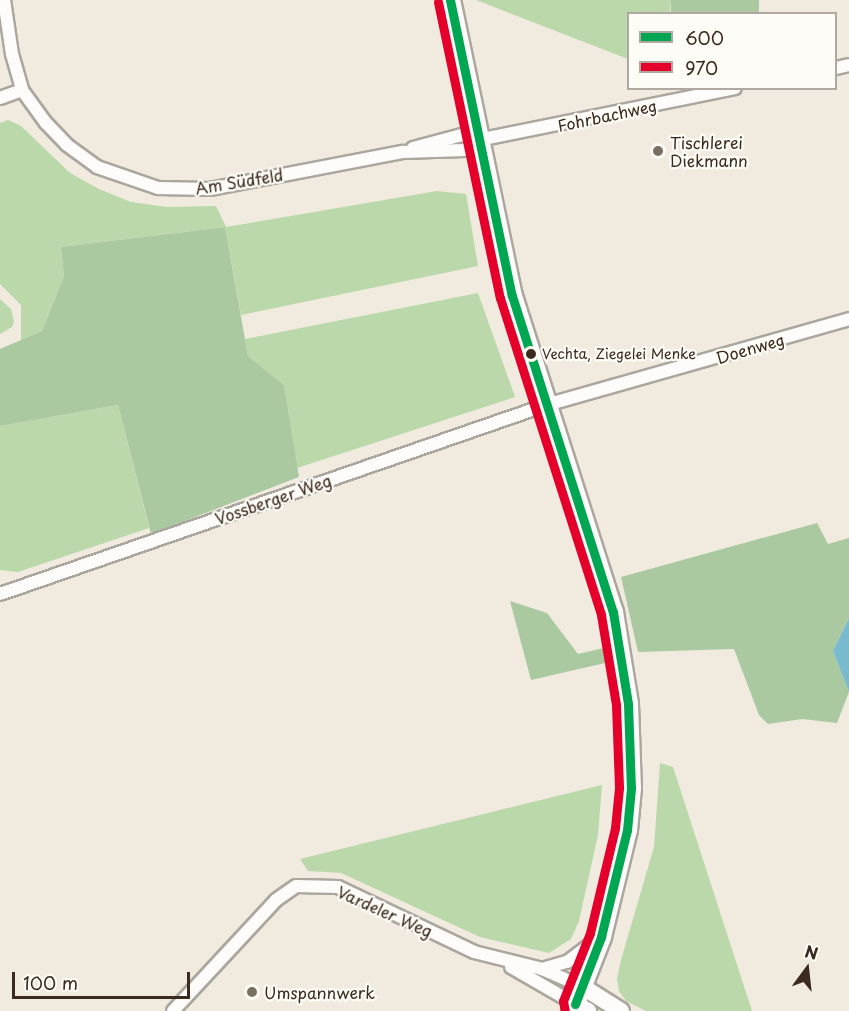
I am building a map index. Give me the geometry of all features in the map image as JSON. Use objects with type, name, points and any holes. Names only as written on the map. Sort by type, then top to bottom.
[{"type":"main road","points":[[450,0],[512,296],[613,612],[628,704],[631,770],[627,830],[601,937],[579,1003],[621,1011]]},
{"type":"street","name":"Am Südfeld","points":[[4,0],[12,54],[22,90],[46,123],[81,156],[117,176],[158,188],[210,189],[403,152],[465,150],[478,140]]},
{"type":"street","points":[[0,98],[22,90]]},
{"type":"street","name":"Fohrbachweg","points":[[478,140],[725,90]]},
{"type":"street","name":"Doenweg","points":[[546,405],[849,319]]},
{"type":"street","name":"Vossberger Weg","points":[[0,594],[546,405]]},
{"type":"street","name":"Vardeler Weg","points":[[173,1011],[276,900],[296,886],[338,887],[501,961],[579,1003]]},
{"type":"street","points":[[542,969],[567,962],[601,937]]},
{"type":"street","name":"Vardeler Weg","points":[[501,961],[542,969],[579,1003]]},
{"type":"green space","points":[[476,0],[671,0],[670,12],[627,12],[627,59]]},
{"type":"green space","points":[[671,0],[759,0],[759,12],[671,12]]},
{"type":"green space","points":[[8,120],[21,126],[70,173],[99,189],[131,202],[167,207],[216,206],[226,227],[437,191],[466,194],[478,266],[241,315],[225,227],[61,247],[64,276],[42,331],[21,340],[21,305],[0,284],[0,123]]},
{"type":"green space","points":[[225,227],[248,356],[284,385],[299,477],[151,534],[118,405],[0,426],[0,349],[42,331],[64,276],[61,247]]},
{"type":"green space","points":[[478,293],[515,397],[297,468],[284,385],[248,356],[245,339]]},
{"type":"green space","points":[[0,299],[11,309],[14,322],[12,327],[0,334]]},
{"type":"green space","points":[[118,405],[149,528],[18,572],[0,570],[0,426]]},
{"type":"green space","points":[[817,523],[828,544],[849,538],[849,618],[833,651],[849,692],[837,723],[802,719],[768,724],[759,715],[734,649],[638,652],[621,577]]},
{"type":"green space","points":[[510,601],[547,613],[578,654],[604,648],[605,663],[531,680]]},
{"type":"green space","points":[[660,763],[673,767],[752,1011],[646,1011],[626,1001],[619,991],[617,979],[621,960],[654,847]]},
{"type":"green space","points":[[602,785],[598,835],[579,921],[571,939],[549,953],[480,937],[341,873],[308,871],[300,859]]},
{"type":"water","points":[[849,618],[849,692],[833,651]]},
{"type":"transit line","name":"600","points":[[450,0],[512,296],[613,612],[628,704],[631,788],[627,830],[601,937],[575,1004]]},
{"type":"transit line","name":"970","points":[[438,2],[500,298],[601,615],[616,705],[619,788],[615,828],[590,933],[563,1001],[565,1011]]},
{"type":"place","name":"Tischlerei Diekmann","points":[[658,151]]},
{"type":"place","name":"Vechta, Ziegelei Menke","points":[[531,354]]},
{"type":"place","name":"Umspannwerk","points":[[252,992]]}]
